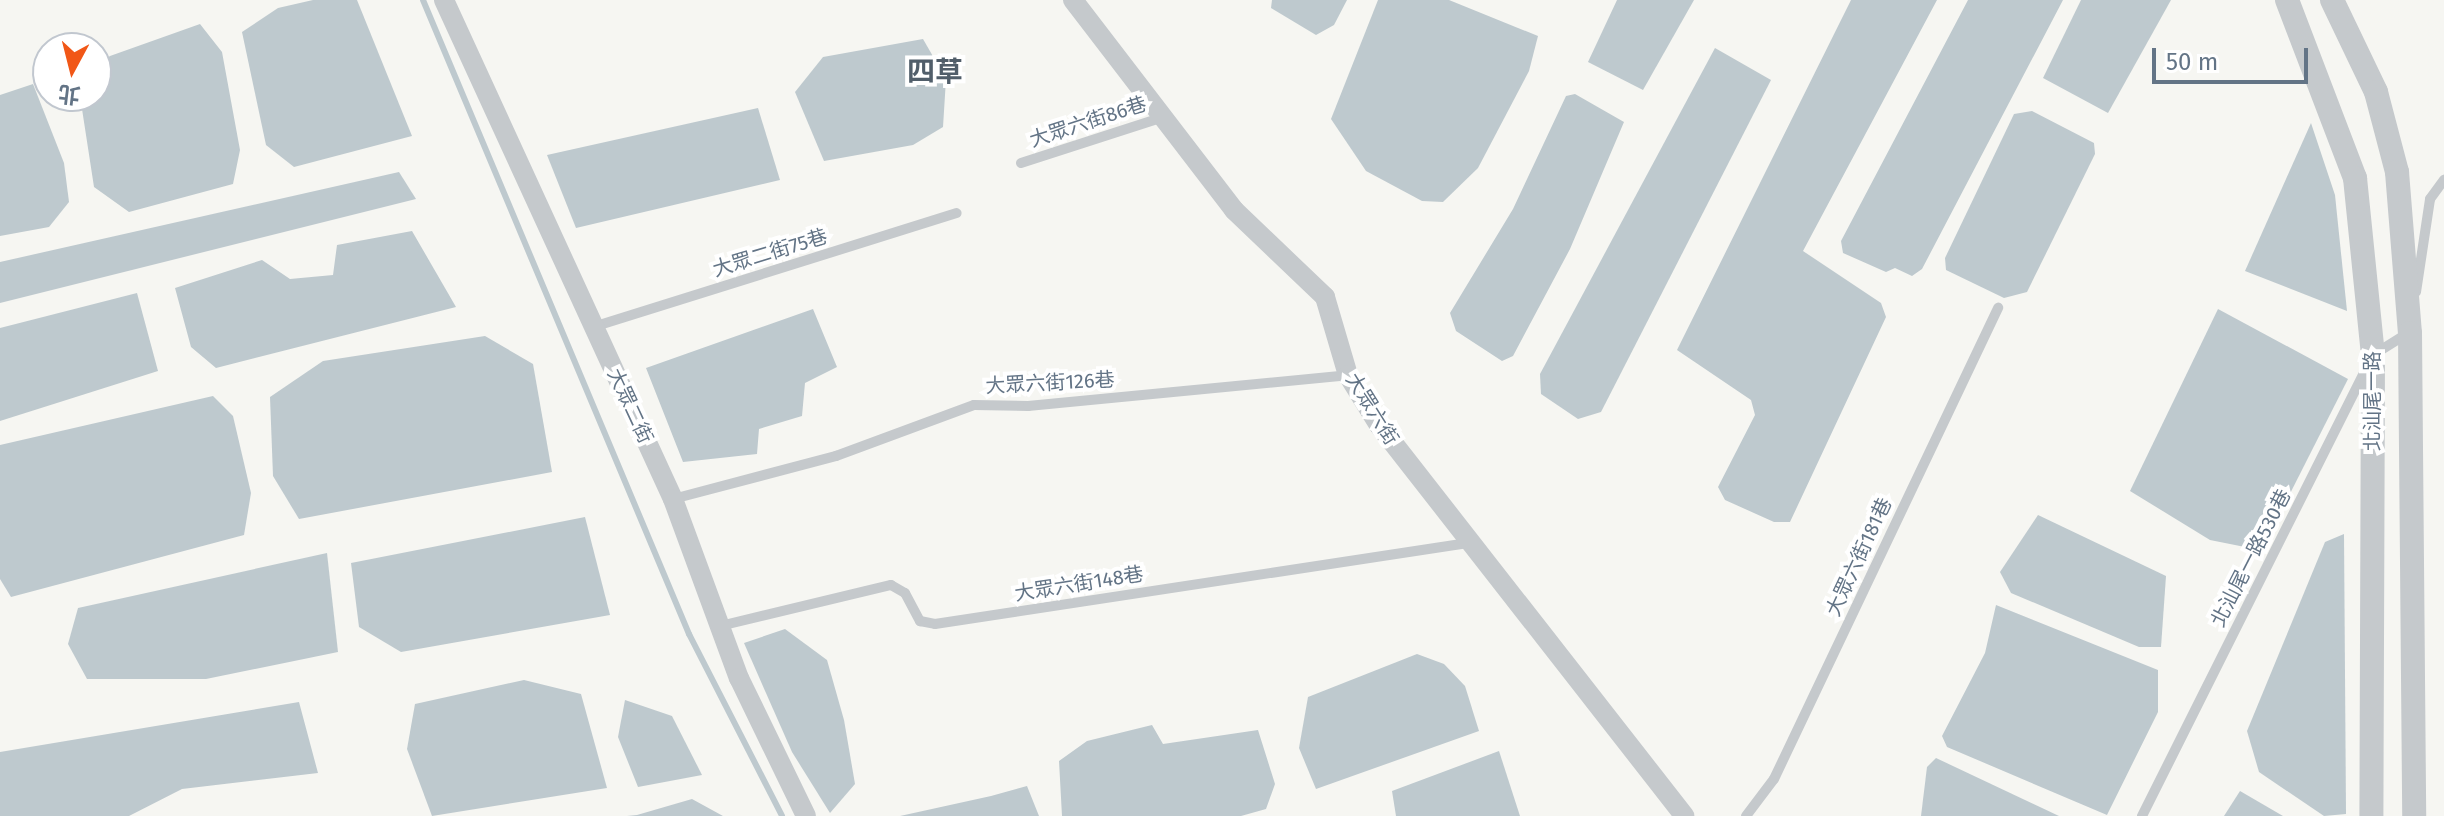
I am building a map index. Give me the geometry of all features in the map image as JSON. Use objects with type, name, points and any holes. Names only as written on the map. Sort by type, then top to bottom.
[{"type":"street","name":"大眾二街","points":[[444,0],[673,499],[718,626],[806,816]]},
{"type":"street","name":"大眾六街","points":[[1073,0],[1167,116],[1234,210],[1325,297],[1348,375],[1468,543],[1684,816]]},
{"type":"street","name":"北汕尾一路","points":[[2287,0],[2355,178],[2373,355],[2371,816]]},
{"type":"street","name":"北汕尾一路","points":[[2332,0],[2376,92],[2397,172],[2410,333],[2414,816]]},
{"type":"lane","name":"大眾六街86巷","points":[[1021,163],[1167,116]]},
{"type":"lane","points":[[2373,355],[2410,333],[2430,199],[2444,180]]},
{"type":"lane","name":"大眾二街75巷","points":[[593,327],[957,213]]},
{"type":"lane","name":"大眾六街181巷","points":[[1746,816],[1774,779],[1998,308]]},
{"type":"lane","name":"北汕尾一路530巷","points":[[2142,816],[2373,355]]},
{"type":"lane","name":"大眾六街126巷","points":[[673,499],[836,456],[974,405],[1028,406],[1348,375]]},
{"type":"lane","name":"大眾六街148巷","points":[[718,626],[891,585],[905,593],[920,621],[935,624],[1468,543]]},
{"type":"shaded area","points":[[313,0],[357,0],[412,136],[294,167],[266,145],[242,32],[278,8]]},
{"type":"shaded area","points":[[1272,0],[1347,0],[1334,25],[1316,35],[1271,8]]},
{"type":"shaded area","points":[[1378,0],[1449,0],[1538,36],[1529,71],[1478,168],[1443,202],[1422,201],[1366,171],[1331,119]]},
{"type":"shaded area","points":[[1617,0],[1694,0],[1643,90],[1588,62]]},
{"type":"shaded area","points":[[1851,0],[1937,0],[1803,251],[1881,303],[1886,317],[1790,522],[1774,522],[1725,500],[1718,487],[1755,415],[1751,400],[1677,350]]},
{"type":"shaded area","points":[[1968,0],[2063,0],[1922,269],[1912,276],[1895,268],[1886,272],[1843,253],[1841,241]]},
{"type":"shaded area","points":[[2081,0],[2171,0],[2108,113],[2043,78]]},
{"type":"shaded area","points":[[200,24],[222,52],[240,150],[233,184],[129,212],[94,187],[82,112],[112,112],[112,55]]},
{"type":"shaded area","points":[[923,39],[946,79],[943,127],[913,145],[824,161],[795,92],[823,57]]},
{"type":"shaded area","points":[[1715,48],[1771,80],[1601,412],[1578,419],[1541,394],[1540,374]]},
{"type":"shaded area","points":[[32,84],[32,112],[44,112],[64,163],[69,202],[49,227],[0,236],[0,95]]},
{"type":"shaded area","points":[[1575,94],[1624,122],[1570,249],[1513,356],[1502,361],[1456,331],[1450,313],[1513,209],[1566,96]]},
{"type":"shaded area","points":[[758,108],[780,180],[576,228],[547,155]]},
{"type":"shaded area","points":[[2032,111],[2094,143],[2095,154],[2027,292],[2004,298],[1946,270],[1945,258],[2014,114]]},
{"type":"shaded area","points":[[2311,123],[2335,195],[2347,311],[2245,271]]},
{"type":"shaded area","points":[[399,172],[416,199],[0,303],[0,262]]},
{"type":"shaded area","points":[[412,231],[456,307],[216,368],[191,347],[175,288],[262,260],[290,279],[333,275],[337,245]]},
{"type":"shaded area","points":[[137,293],[158,371],[0,421],[0,328]]},
{"type":"shaded area","points":[[813,309],[837,367],[805,383],[802,416],[759,429],[757,454],[683,462],[646,368]]},
{"type":"shaded area","points":[[2218,309],[2348,379],[2263,547],[2255,549],[2210,540],[2130,491]]},
{"type":"shaded area","points":[[485,336],[533,364],[552,472],[299,519],[273,476],[270,397],[323,361]]},
{"type":"shaded area","points":[[213,396],[233,416],[251,493],[244,535],[11,597],[0,579],[0,445]]},
{"type":"shaded area","points":[[2038,515],[2166,576],[2161,647],[2139,647],[2011,593],[2000,572]]},
{"type":"shaded area","points":[[585,517],[610,615],[401,652],[359,627],[351,563]]},
{"type":"shaded area","points":[[2344,534],[2346,814],[2324,816],[2259,772],[2247,731],[2325,542]]},
{"type":"shaded area","points":[[327,553],[338,652],[206,679],[87,679],[68,644],[78,608]]},
{"type":"shaded area","points":[[1996,605],[2158,670],[2158,712],[2107,815],[1947,747],[1942,736],[1985,653]]},
{"type":"shaded area","points":[[785,629],[827,660],[844,720],[855,784],[830,813],[792,752],[744,643]]},
{"type":"shaded area","points":[[1417,654],[1444,664],[1465,686],[1479,731],[1316,789],[1299,748],[1308,697]]},
{"type":"shaded area","points":[[524,680],[581,694],[607,788],[432,816],[407,749],[415,704]]},
{"type":"shaded area","points":[[625,700],[672,716],[702,775],[638,787],[618,737]]},
{"type":"shaded area","points":[[299,702],[318,773],[182,789],[129,816],[0,816],[0,752]]},
{"type":"shaded area","points":[[1152,725],[1163,744],[1258,730],[1275,784],[1266,809],[1241,816],[1062,816],[1059,761],[1087,741]]},
{"type":"shaded area","points":[[1499,751],[1520,816],[1396,816],[1392,791]]},
{"type":"shaded area","points":[[1936,758],[2059,816],[1921,816],[1927,767]]},
{"type":"shaded area","points":[[1027,786],[1039,816],[900,816],[991,796]]},
{"type":"shaded area","points":[[2240,791],[2283,816],[2224,816]]},
{"type":"shaded area","points":[[692,799],[723,816],[627,816],[637,815]]},
{"type":"waterway","points":[[423,0],[689,634],[782,816]]},
{"type":"district","name":"四草","points":[[935,72]]}]
